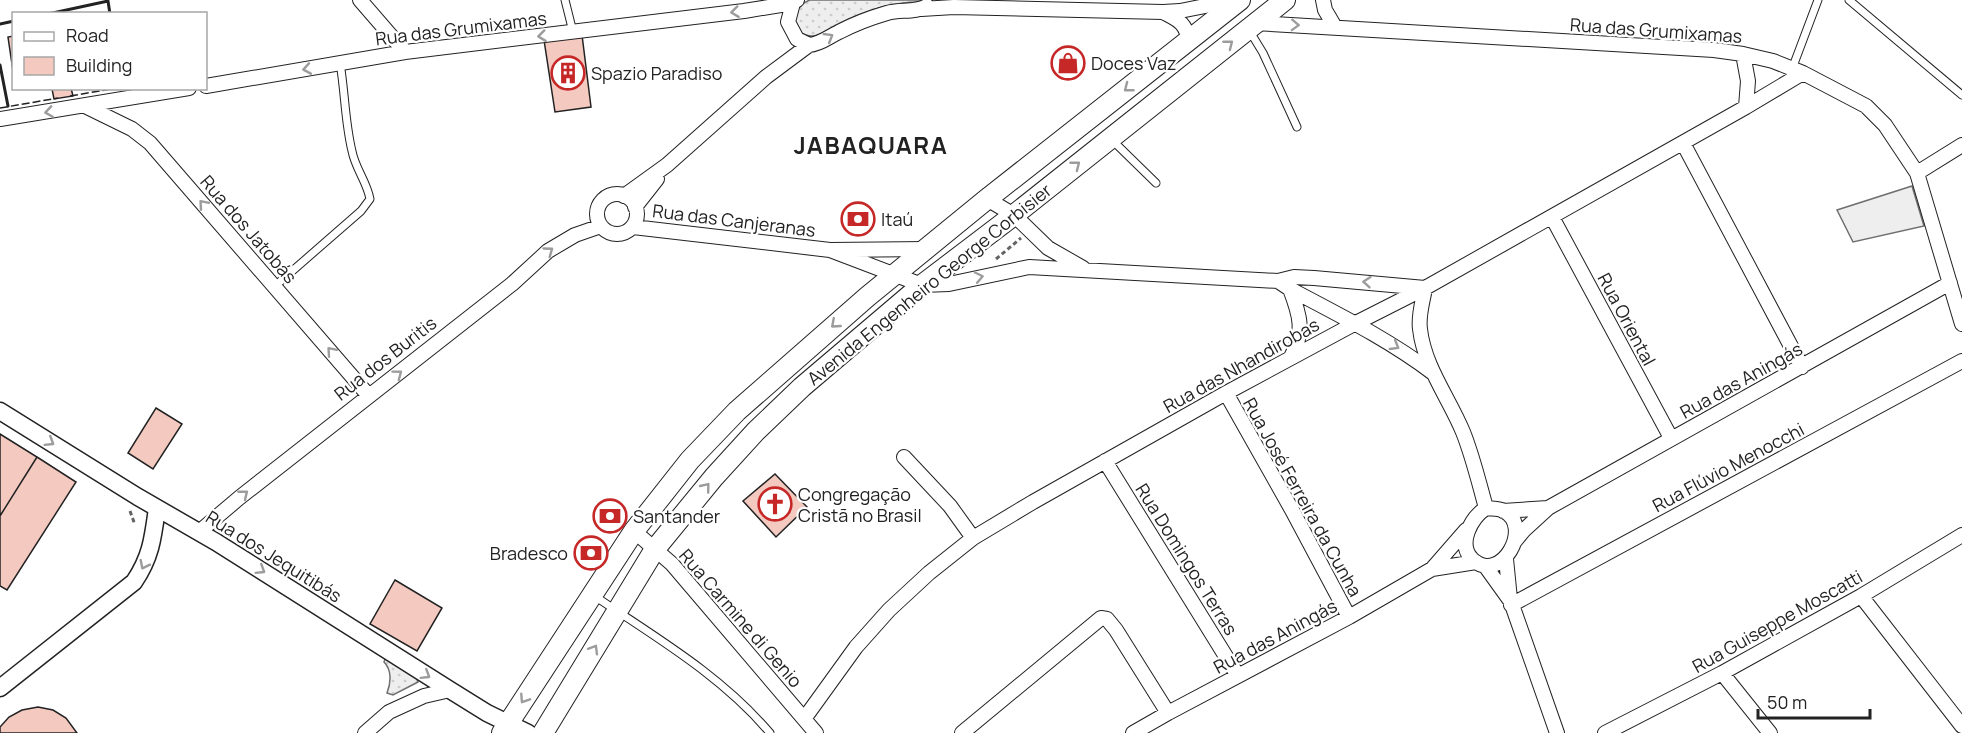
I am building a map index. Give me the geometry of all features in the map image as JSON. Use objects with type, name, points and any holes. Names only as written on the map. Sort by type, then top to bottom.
[{"type":"main road","name":"Avenida Engenheiro George Corbisier","points":[[505,728],[634,531],[690,460],[736,411],[816,341],[987,199],[1238,0]]},
{"type":"main road","name":"Avenida Engenheiro George Corbisier","points":[[543,733],[655,549],[714,477],[756,431],[802,387],[921,285],[1014,215],[1285,0]]},
{"type":"street","points":[[360,0],[405,52]]},
{"type":"street","points":[[921,9],[935,0]]},
{"type":"street","points":[[976,0],[996,7]]},
{"type":"street","points":[[624,196],[667,165],[803,42],[825,41],[834,34],[870,18],[892,12],[954,7],[1163,12],[1238,0]]},
{"type":"street","points":[[1323,0],[1325,10],[1335,27]]},
{"type":"street","points":[[795,2],[788,22],[803,42]]},
{"type":"street","name":"Rua das Grumixamas","points":[[207,86],[405,52],[733,13],[795,2]]},
{"type":"street","points":[[1163,12],[1182,23],[1187,29],[1189,40]]},
{"type":"street","name":"Rua das Grumixamas","points":[[1252,26],[1335,27],[1714,50],[1773,61],[1798,71],[1866,106],[1885,125],[1917,173],[1962,324]]},
{"type":"street","points":[[1743,54],[1748,81],[1746,107]]},
{"type":"street","name":"Rua das Nhandirobas","points":[[804,719],[856,647],[889,609],[973,538],[1226,393],[1425,288],[1683,143],[1746,107],[1798,71]]},
{"type":"street","points":[[0,119],[177,90]]},
{"type":"street","name":"Rua dos Jatobás","points":[[85,106],[132,129],[150,143],[369,396]]},
{"type":"street","points":[[1683,143],[1803,367]]},
{"type":"street","points":[[1917,173],[1962,145]]},
{"type":"street","points":[[635,207],[667,165]]},
{"type":"street","points":[[612,195],[630,199],[635,207],[637,215],[633,226],[623,233],[617,234],[601,226],[597,214],[602,202],[612,195]]},
{"type":"street","name":"Rua das Canjeranas","points":[[987,199],[1014,215],[1055,253],[1087,270]]},
{"type":"street","name":"Rua Oriental","points":[[1552,217],[1671,438]]},
{"type":"street","name":"Rua dos Buritis","points":[[199,532],[239,498],[512,284],[548,251],[575,235],[601,226]]},
{"type":"street","name":"Rua das Canjeranas","points":[[633,226],[830,250],[927,249]]},
{"type":"street","points":[[1029,267],[1042,243]]},
{"type":"street","name":"Rua das Canjeranas","points":[[830,250],[921,285],[949,284],[1029,267],[1278,280],[1294,277],[1314,278],[1425,288]]},
{"type":"street","points":[[1278,280],[1290,289],[1405,352],[1433,373]]},
{"type":"street","name":"Rua das Aningás","points":[[1515,541],[1548,508],[1950,283]]},
{"type":"street","points":[[1425,288],[1419,317],[1420,330],[1433,373],[1462,432],[1476,470],[1486,508]]},
{"type":"street","points":[[1290,289],[1300,317],[1300,334],[1291,357]]},
{"type":"street","name":"Rua Flúvio Menocchi","points":[[1511,602],[1962,361]]},
{"type":"street","name":"Rua José Ferreira da Cunha","points":[[1226,393],[1349,617]]},
{"type":"street","name":"Rua dos Jequitibás","points":[[0,411],[199,532],[488,713],[505,728],[528,733]]},
{"type":"street","points":[[904,457],[950,506],[973,538]]},
{"type":"street","name":"Rua Domingos Terras","points":[[1106,461],[1238,676]]},
{"type":"street","points":[[0,688],[134,582],[143,568],[151,547],[157,508]]},
{"type":"street","points":[[1481,564],[1494,566],[1506,559],[1515,541],[1516,530],[1513,518],[1503,511],[1486,508],[1476,514],[1469,526],[1465,542],[1468,554],[1481,564],[1511,602]]},
{"type":"street","name":"Rua das Aningás","points":[[1503,511],[1548,508]]},
{"type":"street","name":"Rua das Aningás","points":[[1133,733],[1349,617],[1432,569],[1469,526]]},
{"type":"street","name":"Rua Carmine di Genio","points":[[634,531],[672,564],[816,733]]},
{"type":"street","name":"Rua Guiseppe Moscatti","points":[[1605,733],[1722,673],[1861,596],[1962,535]]},
{"type":"street","points":[[1506,559],[1511,602],[1557,733]]},
{"type":"street","name":"Rua das Aningás","points":[[1432,569],[1481,564]]},
{"type":"street","points":[[1861,596],[1962,726]]},
{"type":"street","points":[[962,733],[1101,618],[1107,619],[1116,630],[1168,713]]},
{"type":"street","points":[[1722,673],[1770,733]]},
{"type":"street","points":[[364,733],[389,712],[424,696],[450,690]]},
{"type":"lane","points":[[565,0],[573,32]]},
{"type":"lane","points":[[1798,71],[1818,0]]},
{"type":"lane","points":[[1848,0],[1962,95]]},
{"type":"lane","points":[[1252,26],[1297,127]]},
{"type":"lane","points":[[274,286],[361,211],[370,199],[369,190],[352,152],[340,63]]},
{"type":"lane","points":[[1110,138],[1156,183]]},
{"type":"lane","points":[[593,594],[666,643],[724,687],[752,712],[770,733]]},
{"type":"shaded area","points":[[810,0],[924,0],[867,11],[813,36],[799,31],[794,21],[797,9]]},
{"type":"shaded area","points":[[1912,186],[1924,226],[1853,242],[1837,210]]},
{"type":"shaded area","points":[[386,656],[417,678],[418,682],[393,695],[387,693],[390,677],[384,662]]},
{"type":"building","name":"Spazio Paradiso","points":[[582,35],[591,107],[555,112],[544,40]]},
{"type":"building","points":[[12,36],[12,64],[8,37]]},
{"type":"building","points":[[52,90],[72,90],[73,96],[54,99]]},
{"type":"building","points":[[156,408],[182,424],[153,469],[128,453]]},
{"type":"building","points":[[0,434],[37,457],[0,516]]},
{"type":"building","points":[[37,457],[76,482],[7,590],[0,586],[0,516]]},
{"type":"building","name":"Congregação Cristã no Brasil","points":[[775,474],[807,507],[776,537],[743,501]]},
{"type":"building","points":[[395,580],[442,608],[417,651],[370,624]]},
{"type":"building","points":[[38,707],[53,710],[66,718],[77,733],[0,733],[0,727],[9,717],[22,710]]},
{"type":"fence","points":[[70,96],[105,90]]},
{"type":"fence","points":[[0,108],[58,98]]},
{"type":"wall","points":[[57,12],[108,1],[110,12]]},
{"type":"wall","points":[[0,24],[12,21]]},
{"type":"wall","points":[[0,65],[8,106]]},
{"type":"place","name":"Doces Vaz","points":[[1068,63]]},
{"type":"place","name":"Spazio Paradiso","points":[[568,73]]},
{"type":"place","name":"Itaú","points":[[858,219]]},
{"type":"place","name":"Congregação Cristã no Brasil","points":[[775,504]]},
{"type":"place","name":"Santander","points":[[610,516]]},
{"type":"place","name":"Bradesco","points":[[591,553]]},
{"type":"district","name":"JABAQUARA","points":[[871,144]]}]
